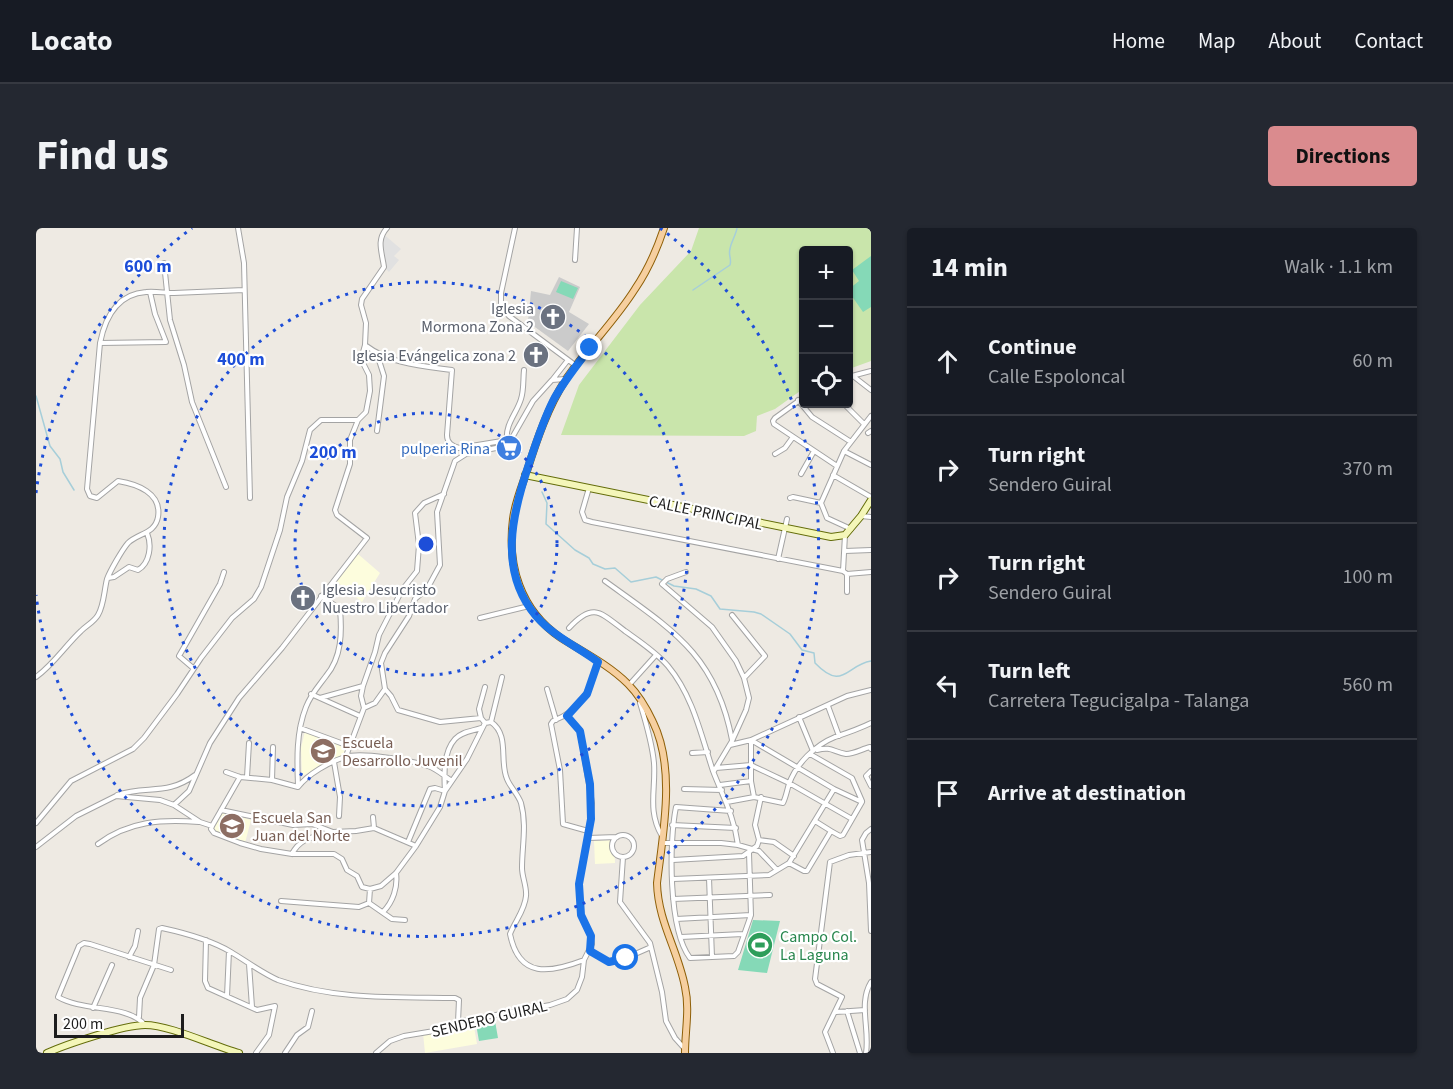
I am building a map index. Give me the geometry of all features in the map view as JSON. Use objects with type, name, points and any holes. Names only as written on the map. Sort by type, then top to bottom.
[{"type":"main road","points":[[664,228],[656,252],[635,290],[566,379],[553,401],[525,475],[514,516],[511,543],[515,573],[529,606],[546,626],[629,685],[653,722],[664,756],[667,779],[657,883],[658,903],[685,988],[687,1001],[685,1051]]},
{"type":"street","points":[[238,228],[244,263],[250,498]]},
{"type":"street","points":[[174,805],[189,791],[210,743],[238,698],[282,648],[367,538],[337,515],[335,510],[350,464],[350,440],[358,420],[366,412],[370,391],[369,375],[362,359],[366,323],[361,305],[362,299],[384,267],[379,242],[382,233],[387,228]]},
{"type":"street","points":[[514,228],[501,292],[501,304],[509,316],[576,366]]},
{"type":"street","points":[[575,260],[577,228]]},
{"type":"street","points":[[164,263],[170,320],[184,365],[192,402],[226,487]]},
{"type":"street","points":[[36,677],[52,664],[82,630],[98,616],[108,578],[128,543],[147,533],[156,524],[159,514],[155,500],[146,489],[133,483],[118,482],[97,498],[90,496],[87,489],[100,344],[106,322],[117,304],[136,294],[244,291]]},
{"type":"street","points":[[100,344],[166,342],[155,314],[150,292]]},
{"type":"street","points":[[365,345],[377,354],[413,365],[452,370],[447,435],[449,442],[454,446],[508,441]]},
{"type":"street","points":[[377,354],[384,376],[377,431]]},
{"type":"street","points":[[481,718],[440,723],[400,711],[392,696],[385,689],[381,663],[409,616],[415,599],[427,588],[440,565],[437,512],[455,461],[466,454],[501,447],[508,441],[533,401],[568,360]]},
{"type":"street","points":[[508,441],[509,424],[521,398],[524,370]]},
{"type":"street","points":[[853,376],[871,371]]},
{"type":"street","points":[[853,377],[871,390]]},
{"type":"street","points":[[552,380],[566,379]]},
{"type":"street","points":[[837,466],[792,437],[773,421],[798,400],[812,417],[851,442]]},
{"type":"street","points":[[848,408],[864,424]]},
{"type":"street","points":[[851,530],[827,518],[821,503],[844,451],[871,416]]},
{"type":"street","points":[[36,822],[71,781],[133,749],[144,738],[177,694],[193,668],[232,618],[254,599],[265,578],[280,530],[287,497],[302,461],[310,430],[321,420],[358,420]]},
{"type":"street","points":[[775,454],[785,448],[792,437]]},
{"type":"street","points":[[801,474],[814,451]]},
{"type":"street","points":[[844,451],[871,465]]},
{"type":"street","name":"CALLE PRINCIPAL","points":[[525,475],[786,529],[831,537],[845,535]]},
{"type":"street","points":[[833,475],[871,499],[851,530],[845,535],[847,592]]},
{"type":"street","points":[[589,488],[582,512],[585,520],[845,572],[871,572]]},
{"type":"street","points":[[364,708],[361,696],[363,686],[382,627],[402,590],[417,571],[419,544],[415,513],[424,503],[444,494]]},
{"type":"street","points":[[790,498],[821,503]]},
{"type":"street","points":[[861,516],[871,517]]},
{"type":"street","points":[[778,559],[787,519]]},
{"type":"street","points":[[108,578],[117,576],[129,567],[138,570],[141,568],[147,561],[149,538],[147,533]]},
{"type":"street","points":[[845,551],[871,550]]},
{"type":"street","points":[[193,668],[179,656],[220,584],[224,572]]},
{"type":"street","points":[[686,572],[667,579],[662,584],[712,627],[736,661],[744,678],[749,702],[731,743],[715,770]]},
{"type":"street","points":[[605,581],[670,628],[692,650],[718,690],[728,715],[731,743]]},
{"type":"street","points":[[298,787],[297,753],[305,709],[311,694],[334,665],[340,645],[340,609],[321,596]]},
{"type":"street","points":[[480,618],[529,606]]},
{"type":"street","points":[[569,628],[586,612],[601,612],[668,666],[690,702],[731,811],[738,845]]},
{"type":"street","points":[[732,615],[765,656],[744,678]]},
{"type":"street","points":[[629,685],[656,655]]},
{"type":"street","points":[[589,831],[563,824],[560,770],[551,724],[567,716],[587,694],[598,662]]},
{"type":"street","points":[[491,722],[502,677]]},
{"type":"street","points":[[320,698],[363,686]]},
{"type":"street","points":[[485,687],[479,709],[485,723]]},
{"type":"street","points":[[346,756],[364,708],[375,703],[385,689]]},
{"type":"street","points":[[547,689],[556,720]]},
{"type":"street","points":[[731,743],[751,740],[799,717],[855,694],[871,690]]},
{"type":"street","points":[[311,694],[360,716]]},
{"type":"street","points":[[639,700],[651,736],[654,766],[652,795],[654,817],[662,840],[673,844],[738,845],[750,851],[759,852],[777,870]]},
{"type":"street","points":[[828,706],[839,736]]},
{"type":"street","points":[[567,716],[580,731],[592,803],[579,884],[581,915],[591,936],[590,951],[609,962],[626,958],[651,947]]},
{"type":"street","points":[[799,717],[811,752],[852,778],[862,802]]},
{"type":"street","points":[[240,777],[212,826],[211,830],[214,833],[261,849],[292,854],[334,854],[341,858],[347,870],[357,876],[362,887],[370,890],[381,886],[396,873],[416,846],[440,807],[445,792],[468,759],[485,723],[491,722]]},
{"type":"street","points":[[491,722],[499,729],[506,778],[519,797],[524,819],[525,845],[522,868],[526,895],[521,914],[510,934],[514,950],[529,965],[547,970],[584,960]]},
{"type":"street","points":[[727,801],[761,797],[783,803],[789,783],[811,752],[839,736],[852,733],[871,723]]},
{"type":"street","points":[[300,728],[349,747]]},
{"type":"street","points":[[445,792],[446,759],[455,739],[464,733],[482,728]]},
{"type":"street","points":[[751,740],[751,781],[754,797]]},
{"type":"street","points":[[751,740],[834,789],[862,802]]},
{"type":"street","points":[[248,777],[249,743]]},
{"type":"street","points":[[272,780],[273,747]]},
{"type":"street","points":[[811,752],[826,747],[843,754],[870,747],[871,749]]},
{"type":"street","points":[[692,753],[708,752]]},
{"type":"street","points":[[298,787],[303,780],[346,756],[405,760],[428,766],[452,781]]},
{"type":"street","points":[[334,762],[334,775],[340,797],[339,816]]},
{"type":"street","points":[[715,770],[751,765],[789,783],[852,819]]},
{"type":"street","points":[[871,771],[866,776],[871,786]]},
{"type":"street","points":[[226,772],[240,777],[272,780],[298,787]]},
{"type":"street","points":[[36,847],[76,816],[116,796],[140,790],[177,786],[195,775]]},
{"type":"street","points":[[684,789],[721,788],[751,781]]},
{"type":"street","points":[[408,842],[430,789],[435,788],[445,792]]},
{"type":"street","points":[[673,879],[769,875],[789,864],[834,789]]},
{"type":"street","points":[[116,796],[160,800],[174,805],[200,822]]},
{"type":"street","points":[[673,860],[743,856],[757,846],[759,840],[755,825],[761,797]]},
{"type":"street","points":[[815,821],[841,836],[862,802]]},
{"type":"street","points":[[688,956],[676,919],[673,899],[672,825],[677,806],[731,811]]},
{"type":"street","points":[[221,810],[293,825],[312,824],[333,832]]},
{"type":"street","points":[[374,817],[374,828]]},
{"type":"street","points":[[98,844],[116,832],[148,821],[200,822],[212,826]]},
{"type":"street","points":[[672,825],[736,828]]},
{"type":"street","points":[[292,854],[296,846],[310,837],[374,828],[416,846]]},
{"type":"street","points":[[871,829],[862,840],[871,931]]},
{"type":"street","points":[[789,864],[804,872],[807,871],[831,831]]},
{"type":"street","points":[[588,838],[627,836],[633,843],[631,852],[623,857],[616,855],[612,849],[617,837]]},
{"type":"street","points":[[759,840],[774,842],[794,856]]},
{"type":"street","points":[[676,959],[688,956],[690,958],[734,956],[738,952],[751,915],[750,851]]},
{"type":"street","points":[[833,1053],[825,1032],[842,997],[816,984],[815,979],[830,862],[849,855],[871,852]]},
{"type":"street","points":[[623,857],[620,902],[648,939],[662,992],[666,1021],[685,1051]]},
{"type":"street","points":[[383,912],[390,905],[395,889],[396,873]]},
{"type":"street","points":[[709,878],[712,957]]},
{"type":"street","points":[[369,903],[370,890]]},
{"type":"street","points":[[673,899],[770,896]]},
{"type":"street","points":[[280,901],[359,907],[369,903]]},
{"type":"street","points":[[369,903],[392,919],[405,920]]},
{"type":"street","points":[[676,919],[751,915]]},
{"type":"street","points":[[139,1017],[140,998],[154,965],[159,929],[168,929],[206,940],[278,980],[324,992],[455,998],[459,1000],[460,1006],[458,1022]]},
{"type":"street","points":[[129,957],[135,946],[138,931]]},
{"type":"street","points":[[681,937],[743,934]]},
{"type":"street","points":[[206,940],[206,986],[257,1010],[275,1006],[269,1035],[256,1053]]},
{"type":"street","points":[[145,1025],[139,1017],[129,1013],[70,1003],[58,997],[79,946],[84,943],[90,944],[171,970]]},
{"type":"street","points":[[227,996],[229,951]]},
{"type":"street","name":"SENDERO GUIRAL","points":[[376,1053],[390,1041],[404,1036],[434,1031],[458,1022],[539,1008],[567,999],[577,990],[582,977],[584,960],[590,951]]},
{"type":"street","points":[[249,964],[252,1007]]},
{"type":"street","points":[[93,1008],[111,965]]},
{"type":"street","points":[[866,1053],[869,1046],[865,1010],[867,989],[871,982]]},
{"type":"street","points":[[835,1012],[865,1010]]},
{"type":"street","points":[[285,1053],[297,1035],[308,1027],[312,1011]]},
{"type":"street","points":[[847,1011],[860,1053]]},
{"type":"street","points":[[47,1053],[121,1029],[145,1025],[162,1028],[224,1051],[239,1053]]},
{"type":"shaded area","points":[[382,233],[401,249],[394,256],[399,260],[389,272],[384,267]]},
{"type":"shaded area","name":"Iglesia Mormona Zona 2","points":[[559,277],[580,287],[569,312],[589,324],[568,351],[528,322],[531,291],[550,295]]},
{"type":"shaded area","points":[[358,554],[380,573],[362,602],[336,581]]},
{"type":"shaded area","name":"Escuela Desarrollo Juvenil","points":[[305,731],[345,746],[344,755],[302,776],[301,748]]},
{"type":"shaded area","name":"Escuela San Juan del Norte","points":[[222,812],[251,820],[245,843],[212,832]]},
{"type":"shaded area","points":[[614,840],[615,863],[595,864],[594,841]]},
{"type":"shaded area","points":[[473,1021],[477,1044],[425,1053],[423,1033]]},
{"type":"green space","points":[[699,228],[871,228],[871,361],[853,368],[853,246],[799,246],[799,392],[775,409],[757,416],[756,431],[744,436],[561,435],[579,385],[640,305],[691,251]]},
{"type":"green space","points":[[871,256],[871,307],[863,312],[853,298],[853,286],[859,281],[853,269]]},
{"type":"green space","points":[[561,281],[578,288],[573,299],[556,292]]},
{"type":"green space","name":"Campo Col. La Laguna","points":[[753,920],[780,921],[767,973],[738,970]]},
{"type":"green space","points":[[495,1021],[498,1038],[479,1041],[476,1024]]},
{"type":"waterway","points":[[693,290],[730,265],[731,244],[737,228]]},
{"type":"waterway","points":[[36,396],[50,446],[60,459],[63,472],[74,490]]},
{"type":"waterway","points":[[542,492],[547,503],[546,524],[575,550],[589,558],[593,564],[605,569],[615,568],[631,582],[656,577],[674,586],[696,589],[711,596],[720,609],[761,614],[790,634],[802,650],[814,653],[815,663],[832,675],[844,674],[871,661]]},
{"type":"place","name":"Iglesia Mormona Zona 2","points":[[553,317]]},
{"type":"place","name":"Iglesia Evángelica zona 2","points":[[536,355]]},
{"type":"place","name":"pulperia Rina","points":[[509,448]]},
{"type":"place","name":"Iglesia Jesucristo Nuestro Libertador","points":[[303,598]]},
{"type":"place","name":"Escuela Desarrollo Juvenil","points":[[323,751]]},
{"type":"place","name":"Escuela San Juan del Norte","points":[[232,826]]},
{"type":"place","name":"Campo Col. La Laguna","points":[[760,945]]},
{"type":"route","points":[[590,348],[566,379],[553,401],[536,442],[514,516],[511,543],[518,583],[536,616],[560,637],[598,662],[587,694],[567,716],[580,731],[592,803],[579,884],[581,915],[591,936],[590,951],[609,962],[626,958]]}]
